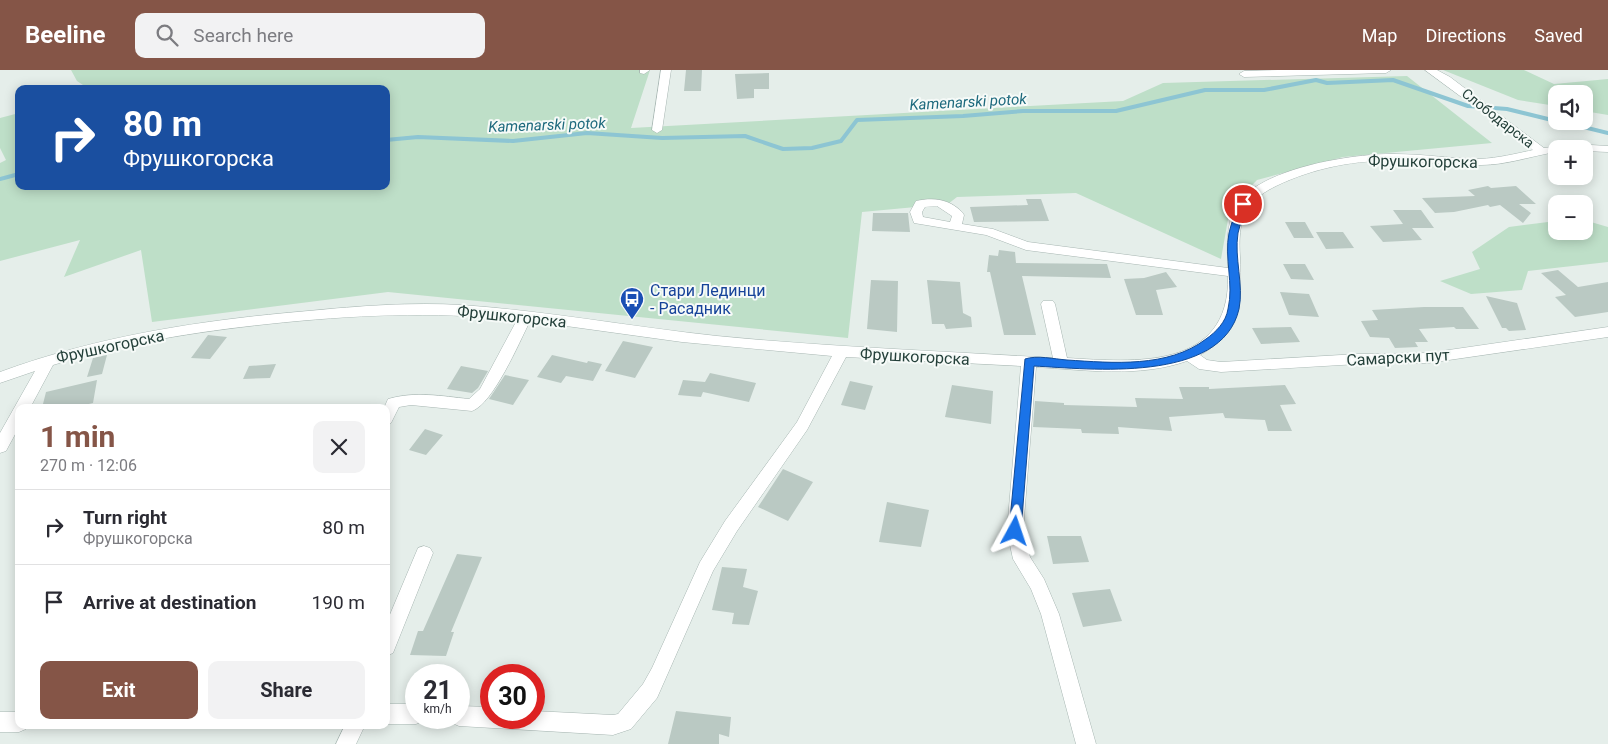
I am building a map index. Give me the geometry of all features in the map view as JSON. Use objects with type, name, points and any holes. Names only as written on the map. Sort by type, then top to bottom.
[{"type":"street","points":[[657,130],[666,70]]},
{"type":"street","points":[[1244,74],[1386,70]]},
{"type":"street","name":"Слободарска","points":[[1430,70],[1471,97],[1540,151]]},
{"type":"street","name":"Фрушкогорска","points":[[1593,148],[1608,148]]},
{"type":"street","name":"Фрушкогорска","points":[[0,378],[48,360],[101,345],[170,333],[324,314],[436,309],[526,316],[681,337],[841,352],[1095,366],[1150,364],[1176,360],[1189,355],[1218,336],[1228,324],[1233,310],[1233,234],[1240,209],[1252,195],[1277,181],[1329,166],[1373,158],[1480,162],[1510,159],[1548,150]]},
{"type":"street","points":[[955,226],[989,232],[1026,246],[1234,274]]},
{"type":"street","points":[[1048,304],[1061,364]]},
{"type":"street","points":[[390,410],[393,403],[411,399],[472,405],[485,393],[526,316]]},
{"type":"street","name":"Самарски пут","points":[[1189,355],[1204,364],[1221,367],[1358,359],[1428,358],[1608,332]]},
{"type":"street","points":[[545,721],[613,725],[624,722],[646,696],[659,674],[706,567],[731,526],[802,426],[841,352]]},
{"type":"street","points":[[24,404],[48,360]]},
{"type":"street","points":[[1029,362],[1015,531],[1022,558],[1038,585],[1056,638],[1086,744]]},
{"type":"street","points":[[0,447],[15,420]]},
{"type":"street","points":[[390,637],[424,553]]},
{"type":"street","points":[[390,714],[405,714]]},
{"type":"street","points":[[0,722],[15,722]]},
{"type":"street","points":[[346,744],[352,729]]},
{"type":"green space","points":[[71,70],[650,70],[631,128],[1123,101],[1163,83],[1407,76],[1492,143],[1343,157],[1257,180],[1230,208],[1221,259],[1076,193],[957,197],[948,204],[862,212],[848,338],[388,292],[152,322],[141,250],[64,277],[80,240],[0,261],[0,163],[6,160],[0,148],[0,118],[15,114],[15,190],[390,190],[390,85],[83,85],[77,81]]},
{"type":"green space","points":[[1443,70],[1524,70],[1554,84],[1608,79],[1608,115],[1593,112],[1593,85],[1548,85],[1548,105],[1518,100]]},
{"type":"green space","points":[[1548,222],[1548,240],[1593,240],[1593,223],[1608,227],[1608,262],[1528,271],[1522,290],[1471,294],[1440,281],[1480,269],[1472,252],[1509,227]]},
{"type":"building","points":[[686,70],[702,70],[701,91],[684,91]]},
{"type":"building","points":[[769,73],[769,89],[754,89],[754,98],[737,99],[735,74]]},
{"type":"building","points":[[1488,186],[1491,188],[1516,186],[1536,204],[1519,204],[1531,213],[1523,223],[1500,205],[1435,213],[1422,198],[1475,196],[1468,190]]},
{"type":"building","points":[[1026,199],[1041,199],[1049,221],[974,222],[970,207],[1028,205]]},
{"type":"building","points":[[1393,210],[1421,210],[1434,228],[1412,228],[1422,240],[1383,242],[1370,226],[1403,224]]},
{"type":"building","points":[[873,213],[908,213],[910,232],[872,231]]},
{"type":"building","points":[[1285,222],[1305,222],[1314,238],[1294,238]]},
{"type":"building","points":[[1316,232],[1343,232],[1354,248],[1326,249]]},
{"type":"building","points":[[999,250],[1015,252],[1016,263],[1107,264],[1111,278],[1022,276],[1036,335],[1004,335],[990,272],[987,272],[989,255],[998,256]]},
{"type":"building","points":[[1283,264],[1305,264],[1314,280],[1291,279]]},
{"type":"building","points":[[1558,270],[1578,287],[1608,282],[1608,312],[1575,317],[1555,297],[1566,295],[1541,273]]},
{"type":"building","points":[[1166,272],[1177,287],[1156,290],[1163,315],[1136,315],[1124,279],[1144,278]]},
{"type":"building","points":[[871,280],[898,281],[897,332],[867,329]]},
{"type":"building","points":[[927,280],[960,282],[963,313],[971,317],[972,327],[946,329],[944,324],[932,324]]},
{"type":"building","points":[[1280,292],[1309,294],[1319,317],[1289,315]]},
{"type":"building","points":[[1486,296],[1517,303],[1526,330],[1509,331],[1506,328],[1502,328]]},
{"type":"building","points":[[1463,307],[1479,329],[1456,329],[1454,327],[1419,329],[1428,342],[1415,342],[1418,347],[1395,348],[1389,338],[1370,337],[1361,321],[1378,320],[1372,310]]},
{"type":"building","points":[[1291,327],[1300,342],[1261,344],[1252,328]]},
{"type":"building","points":[[208,335],[227,337],[210,359],[191,358]]},
{"type":"building","points":[[623,341],[653,347],[635,378],[605,371]]},
{"type":"building","points":[[107,355],[102,374],[87,377],[93,358]]},
{"type":"building","points":[[552,355],[587,363],[588,361],[602,364],[593,381],[566,376],[561,383],[537,377]]},
{"type":"building","points":[[276,364],[270,378],[243,379],[249,366]]},
{"type":"building","points":[[461,366],[488,371],[478,388],[472,393],[447,389]]},
{"type":"building","points":[[710,373],[756,383],[749,402],[703,392],[701,397],[678,395],[683,380],[705,382]]},
{"type":"building","points":[[505,375],[529,380],[513,405],[489,399]]},
{"type":"building","points":[[97,380],[93,403],[89,404],[43,404],[46,392]]},
{"type":"building","points":[[850,381],[873,386],[865,410],[841,405]]},
{"type":"building","points":[[952,385],[993,391],[991,424],[945,417]]},
{"type":"building","points":[[1285,385],[1296,404],[1280,405],[1292,431],[1268,431],[1265,420],[1225,418],[1223,413],[1169,417],[1172,431],[1118,427],[1119,434],[1082,433],[1081,429],[1033,427],[1035,401],[1064,403],[1064,405],[1137,407],[1135,398],[1183,399],[1179,387],[1209,387],[1209,389]]},
{"type":"building","points":[[425,429],[443,435],[426,455],[409,450]]},
{"type":"building","points":[[783,469],[813,482],[788,521],[758,507]]},
{"type":"building","points":[[887,502],[929,510],[921,547],[879,542]]},
{"type":"building","points":[[1047,536],[1081,536],[1089,562],[1053,564]]},
{"type":"building","points":[[457,554],[482,557],[451,632],[454,632],[446,656],[410,655],[418,631],[423,631]]},
{"type":"building","points":[[722,567],[747,569],[743,587],[758,591],[749,625],[732,624],[734,613],[712,610]]},
{"type":"building","points":[[1110,589],[1122,621],[1083,627],[1072,593]]},
{"type":"building","points":[[676,711],[731,717],[729,737],[719,734],[719,744],[668,744]]},
{"type":"waterway","name":"Kamenarski potok","points":[[390,140],[418,137],[513,141],[587,133],[662,138],[745,136],[783,149],[812,148],[841,141],[857,120],[963,116],[1023,111],[1116,111],[1205,90],[1264,90],[1316,80],[1327,83],[1393,80],[1468,106],[1507,109],[1548,119]]},
{"type":"waterway","name":"Kamenarski potok","points":[[1593,129],[1608,133]]},
{"type":"waterway","name":"Kamenarski potok","points":[[0,179],[15,175]]},
{"type":"place","name":"Стари Лединци - Расадник","points":[[632,320]]},
{"type":"route","points":[[1015,531],[1029,362],[1095,366],[1162,363],[1189,355],[1218,336],[1228,324],[1233,310],[1235,292],[1233,234],[1238,214],[1243,204]]}]
